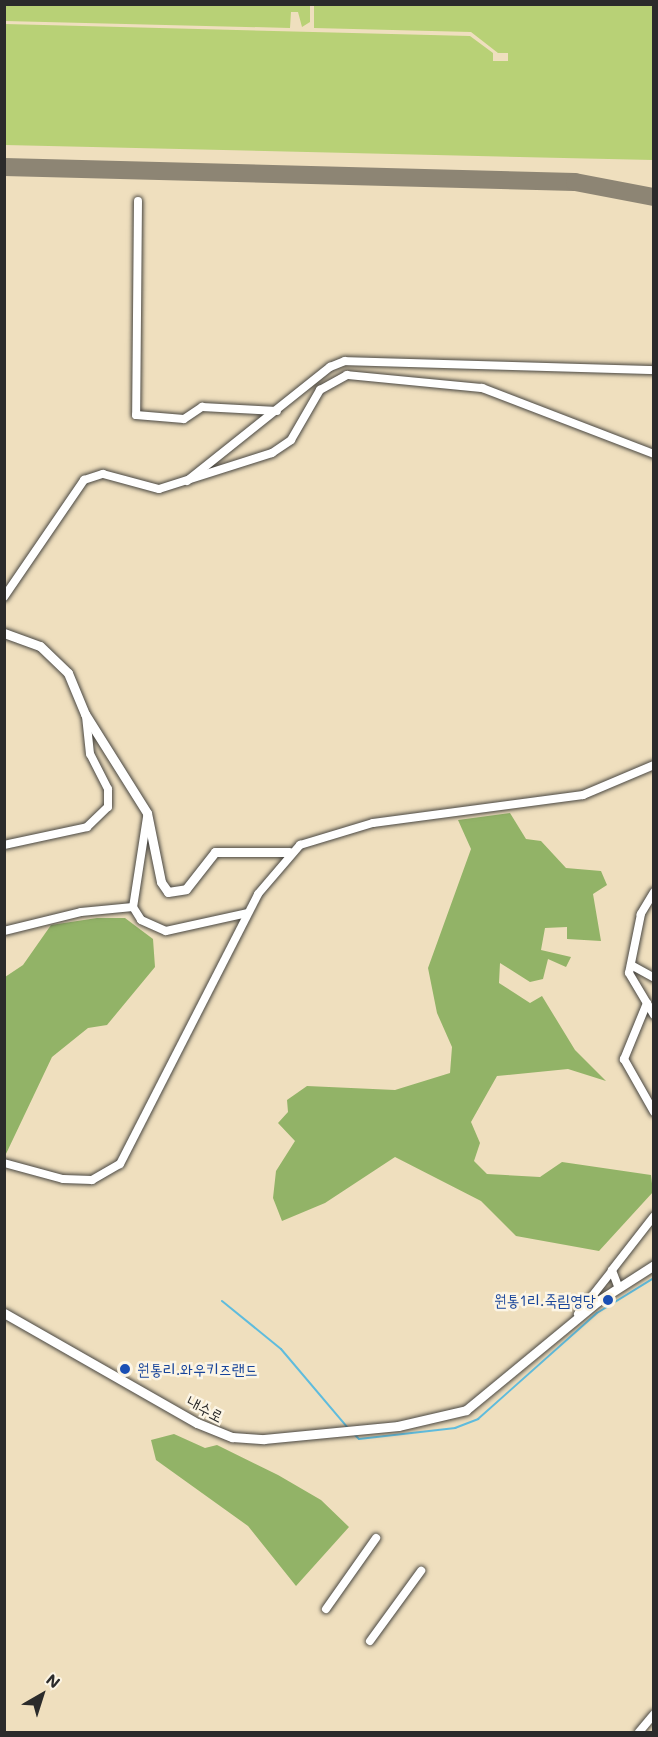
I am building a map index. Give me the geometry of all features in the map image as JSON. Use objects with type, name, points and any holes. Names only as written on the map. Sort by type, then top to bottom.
[{"type":"street","points":[[138,201],[136,415],[184,419],[202,407],[277,411]]},
{"type":"street","points":[[184,483],[330,367],[345,361],[654,370]]},
{"type":"street","points":[[4,597],[84,480],[102,474],[148,489],[184,483],[282,447],[320,390],[347,375],[482,388],[654,454]]},
{"type":"street","points":[[4,633],[54,655],[85,714],[147,813],[161,882],[168,892],[186,889],[215,852],[289,852],[329,833],[373,823],[583,795],[654,765]]},
{"type":"street","points":[[4,845],[76,831],[108,807],[108,789],[90,754],[85,714]]},
{"type":"street","points":[[133,907],[147,813]]},
{"type":"street","points":[[4,1163],[63,1179],[92,1180],[120,1164],[247,913],[289,852]]},
{"type":"street","points":[[654,892],[641,914],[630,978],[654,1015]]},
{"type":"street","points":[[4,931],[81,912],[133,907],[158,930],[247,913]]},
{"type":"street","points":[[631,965],[654,978]]},
{"type":"street","points":[[647,1003],[624,1059],[654,1112]]},
{"type":"street","points":[[574,1320],[654,1216]]},
{"type":"street","points":[[574,1320],[618,1286],[654,1265]]},
{"type":"street","points":[[612,1270],[618,1286]]},
{"type":"street","name":"내수로","points":[[4,1313],[218,1433],[264,1439],[437,1420],[466,1410],[574,1320]]},
{"type":"street","points":[[326,1609],[376,1538]]},
{"type":"street","points":[[370,1641],[421,1571]]},
{"type":"street","points":[[639,1732],[654,1714]]},
{"type":"green space","points":[[5,4],[310,5],[310,22],[302,27],[298,12],[291,12],[290,28],[5,21]]},
{"type":"green space","points":[[314,5],[653,5],[653,160],[5,145],[5,24],[470,36],[493,53],[493,61],[508,61],[508,53],[498,53],[471,32],[314,28]]},
{"type":"green space","points":[[510,813],[526,839],[541,841],[566,868],[601,871],[607,885],[593,894],[601,941],[567,939],[567,927],[545,928],[541,950],[571,957],[566,967],[548,959],[543,979],[530,982],[500,963],[499,983],[530,1003],[542,996],[575,1050],[606,1081],[568,1069],[497,1076],[471,1122],[480,1143],[474,1161],[487,1174],[540,1177],[562,1162],[651,1175],[653,1192],[599,1251],[516,1236],[481,1201],[395,1157],[325,1203],[282,1221],[273,1198],[276,1171],[295,1141],[278,1123],[288,1112],[287,1100],[307,1086],[395,1090],[450,1073],[452,1047],[437,1013],[428,968],[471,849],[458,820]]},
{"type":"green space","points":[[97,918],[125,918],[153,939],[155,967],[107,1025],[88,1028],[52,1057],[5,1156],[5,977],[23,965],[51,925]]},
{"type":"green space","points":[[174,1434],[205,1448],[217,1445],[278,1475],[321,1500],[349,1527],[296,1586],[248,1526],[156,1460],[151,1440]]},
{"type":"waterway","points":[[354,1434],[359,1439],[455,1428],[478,1419],[597,1313],[654,1278]]},
{"type":"waterway","points":[[222,1301],[281,1349],[348,1428]]},
{"type":"taxiway","points":[[4,167],[575,182],[654,197]]},
{"type":"place","name":"원통1리.죽림영당","points":[[608,1300]]},
{"type":"place","name":"원통리.와우키즈랜드","points":[[125,1369]]}]
